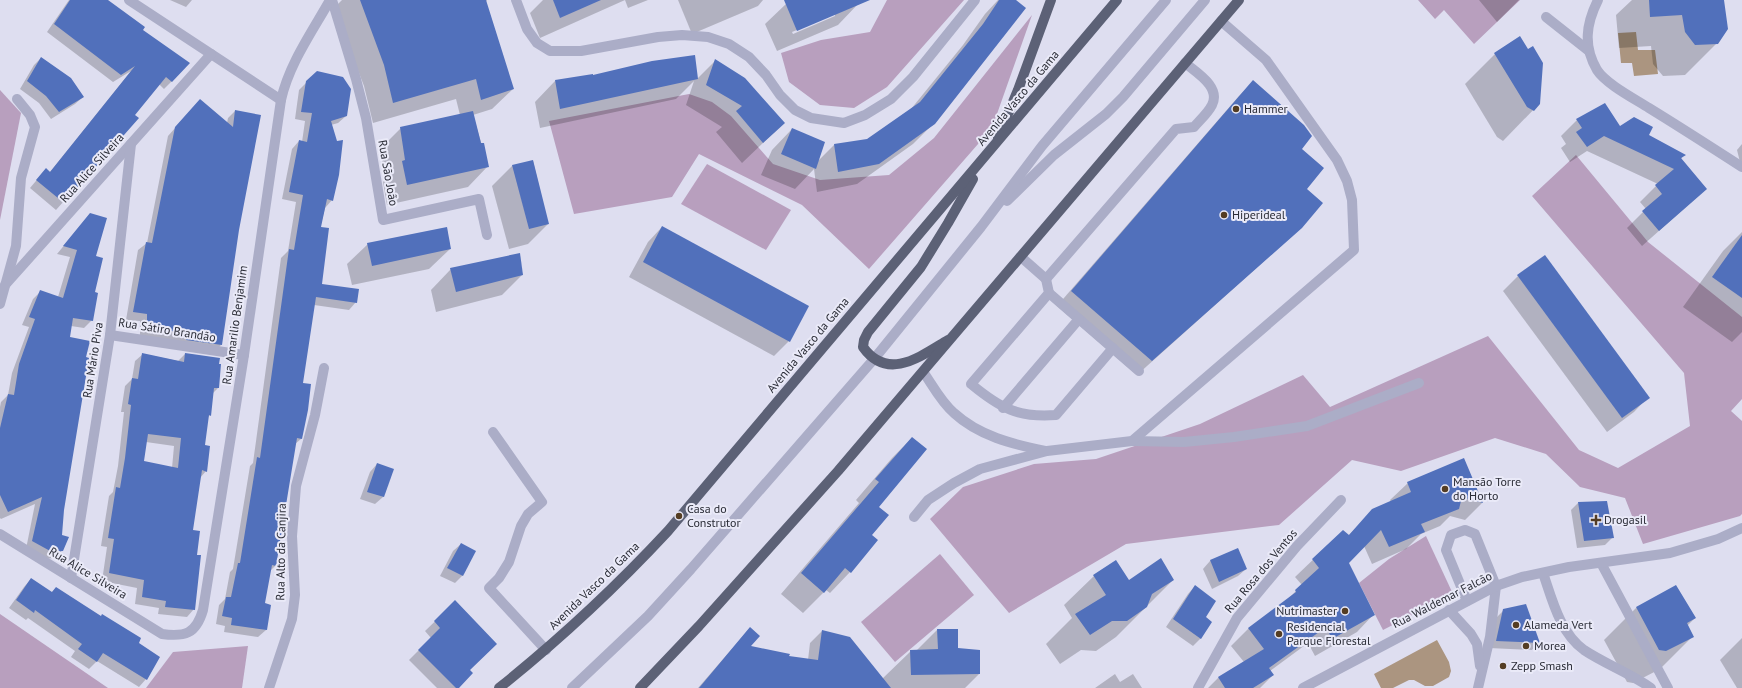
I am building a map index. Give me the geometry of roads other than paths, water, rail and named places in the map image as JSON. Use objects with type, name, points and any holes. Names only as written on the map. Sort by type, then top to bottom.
[{"type":"main road","points":[[993,148],[1018,90],[1052,0]]},
{"type":"main road","name":"Avenida Vasco da Gama","points":[[499,688],[546,650],[607,593],[668,531],[1117,0]]},
{"type":"main road","points":[[640,688],[699,626],[924,373],[1239,0]]},
{"type":"main road","points":[[953,337],[917,358],[899,365],[885,364],[874,359],[863,347],[864,340],[868,332],[921,267],[984,159]]},
{"type":"street","points":[[130,0],[281,100]]},
{"type":"street","name":"Rua Amarilio Benjamim","points":[[162,634],[176,636],[189,633],[199,622],[203,610],[244,355],[281,100],[285,82],[292,68],[331,0]]},
{"type":"street","name":"Rua São João","points":[[331,0],[356,79],[366,118],[383,220],[479,200],[487,235]]},
{"type":"street","points":[[516,0],[527,29],[537,43],[550,51],[581,51],[658,37],[682,35],[708,37],[729,44],[749,57],[766,75],[780,95],[795,110],[811,118],[844,123],[865,115],[892,99],[913,77],[975,0]]},
{"type":"street","points":[[572,688],[648,616],[686,575],[874,359],[981,227],[1042,146],[1166,0]]},
{"type":"street","points":[[981,227],[1054,155],[1106,114],[1123,97],[1205,0]]},
{"type":"street","points":[[1598,0],[1592,12],[1587,30],[1589,51],[1598,71],[1619,89],[1742,167]]},
{"type":"street","points":[[1546,17],[1589,51]]},
{"type":"street","points":[[1132,441],[1354,250],[1352,200],[1347,181],[1337,160],[1266,60],[1221,21]]},
{"type":"street","name":"Rua Alice Silveira","points":[[0,304],[5,285],[211,54]]},
{"type":"street","points":[[1046,279],[1176,129],[1194,127],[1212,106],[1214,98],[1213,89],[1207,81],[1185,63]]},
{"type":"street","points":[[5,285],[16,246],[20,178],[35,127],[30,115],[18,99]]},
{"type":"street","name":"Rua Mário Piva","points":[[71,578],[110,335],[131,144]]},
{"type":"street","points":[[1021,257],[1046,279],[1049,293],[1139,371]]},
{"type":"street","points":[[1049,293],[971,384],[990,400],[1003,408],[1029,415],[1056,415],[1112,348]]},
{"type":"street","points":[[1003,408],[1079,318]]},
{"type":"street","name":"Rua Sátiro Brandão","points":[[110,335],[244,355]]},
{"type":"street","name":"Rua Alto da Canjira","points":[[269,688],[292,619],[296,595],[292,536],[296,486],[315,415],[324,368]]},
{"type":"street","points":[[924,373],[953,413],[970,425],[996,438],[1047,451]]},
{"type":"street","points":[[914,517],[928,500],[954,483],[980,469],[1047,451],[1132,441],[1184,442],[1307,426],[1419,383]]},
{"type":"street","points":[[494,432],[542,502],[528,514],[521,526],[509,562],[499,578],[489,588],[546,650]]},
{"type":"street","name":"Rua Rosa dos Ventos","points":[[1198,688],[1237,618],[1297,546],[1341,500]]},
{"type":"street","name":"Rua Waldemar Falcão","points":[[1303,688],[1496,586],[1543,573],[1670,553],[1718,539],[1742,528]]},
{"type":"street","points":[[1467,601],[1446,550],[1452,535],[1465,530],[1475,534],[1496,586],[1490,637],[1478,688]]},
{"type":"street","name":"Rua Alice Silveira","points":[[0,534],[162,634]]},
{"type":"street","points":[[1601,563],[1668,688]]},
{"type":"street","points":[[1543,573],[1557,614],[1565,629],[1583,649],[1637,678],[1651,688]]},
{"type":"street","points":[[1449,610],[1467,628],[1477,644],[1481,672]]},
{"type":"place","name":"Hammer","points":[[1236,109]]},
{"type":"place","name":"Hiperideal","points":[[1224,215]]},
{"type":"place","name":"Mansão Torre do Horto","points":[[1445,489]]},
{"type":"place","name":"Casa do Construtor","points":[[679,516]]},
{"type":"place","name":"Drogasil","points":[[1596,520]]},
{"type":"place","name":"Nutrimaster","points":[[1345,611]]},
{"type":"place","name":"Alameda Vert","points":[[1516,625]]},
{"type":"place","name":"Residencial Parque Florestal","points":[[1279,634]]},
{"type":"place","name":"Morea","points":[[1526,646]]},
{"type":"place","name":"Zepp Smash","points":[[1503,666]]}]
